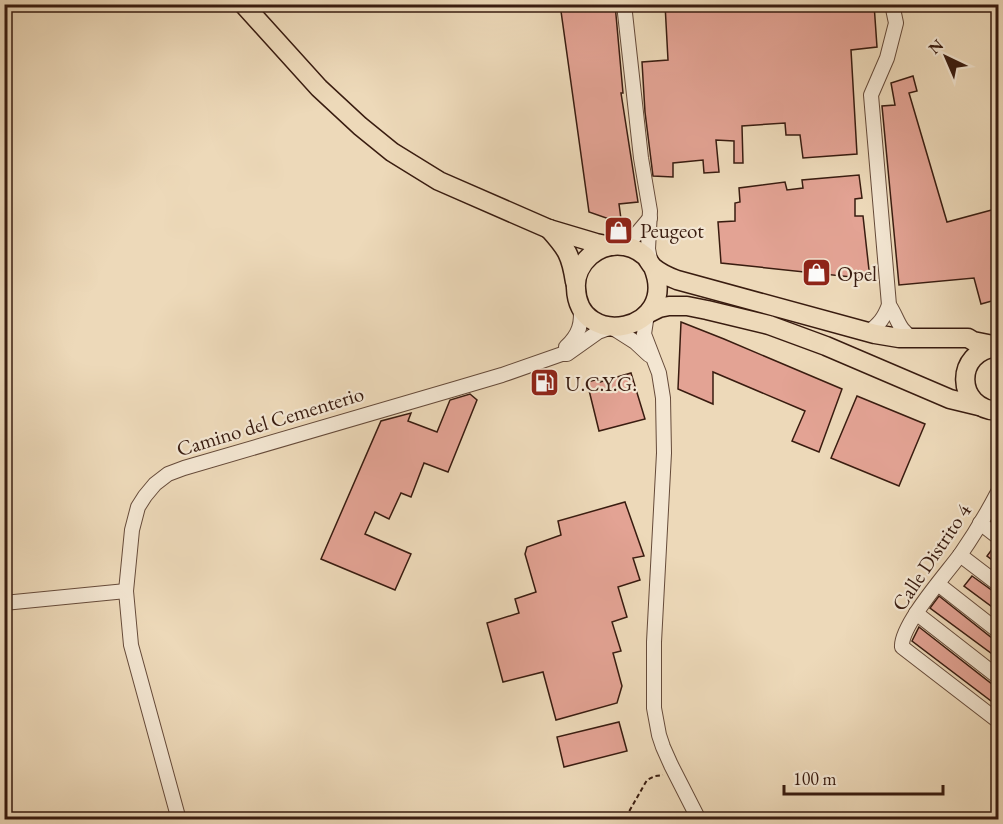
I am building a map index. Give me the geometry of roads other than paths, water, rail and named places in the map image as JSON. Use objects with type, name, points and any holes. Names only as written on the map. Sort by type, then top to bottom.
[{"type":"main road","points":[[243,4],[319,88],[392,152],[439,181],[549,229],[596,243],[636,250],[646,257],[656,275],[657,291],[647,314]]},
{"type":"main road","points":[[549,229],[570,256],[580,305],[597,323],[612,327],[632,325],[647,314],[669,306],[687,306],[707,310],[769,325],[826,346],[950,399],[993,414]]},
{"type":"main road","points":[[576,284],[577,274],[587,258],[594,252],[618,246]]},
{"type":"main road","points":[[652,266],[666,276],[677,280],[886,337],[999,337]]},
{"type":"main road","points":[[968,338],[999,347]]},
{"type":"main road","points":[[993,414],[972,400],[965,383],[965,373],[968,365],[981,351],[999,347]]},
{"type":"main road","points":[[950,399],[965,409],[993,414]]},
{"type":"street","points":[[624,4],[650,218],[648,249],[652,266]]},
{"type":"street","points":[[892,4],[896,23],[887,58],[871,95],[890,305],[899,325],[914,338]]},
{"type":"street","points":[[618,246],[634,237],[650,218]]},
{"type":"street","points":[[561,354],[579,330],[580,305]]},
{"type":"street","points":[[867,333],[878,326],[890,305]]},
{"type":"street","points":[[647,314],[644,334],[659,373],[663,398],[654,642],[655,716],[659,735],[699,819]]},
{"type":"street","points":[[612,327],[635,342],[653,358]]},
{"type":"street","name":"Camino del Cementerio","points":[[179,819],[130,645],[126,591],[132,530],[138,507],[155,484],[168,474],[184,468],[567,354],[590,336],[612,327]]},
{"type":"street","name":"Calle Distrito 4","points":[[998,495],[960,555],[916,613],[901,641],[902,647],[999,721]]},
{"type":"street","points":[[980,523],[999,537]]},
{"type":"street","points":[[960,555],[999,584]]},
{"type":"street","points":[[938,584],[999,631]]},
{"type":"street","points":[[4,603],[126,591]]},
{"type":"street","points":[[916,613],[999,677]]},
{"type":"place","name":"Peugeot","points":[[619,230]]},
{"type":"place","name":"Opel","points":[[816,273]]},
{"type":"place","name":"U.C.Y.G.","points":[[544,383]]}]
